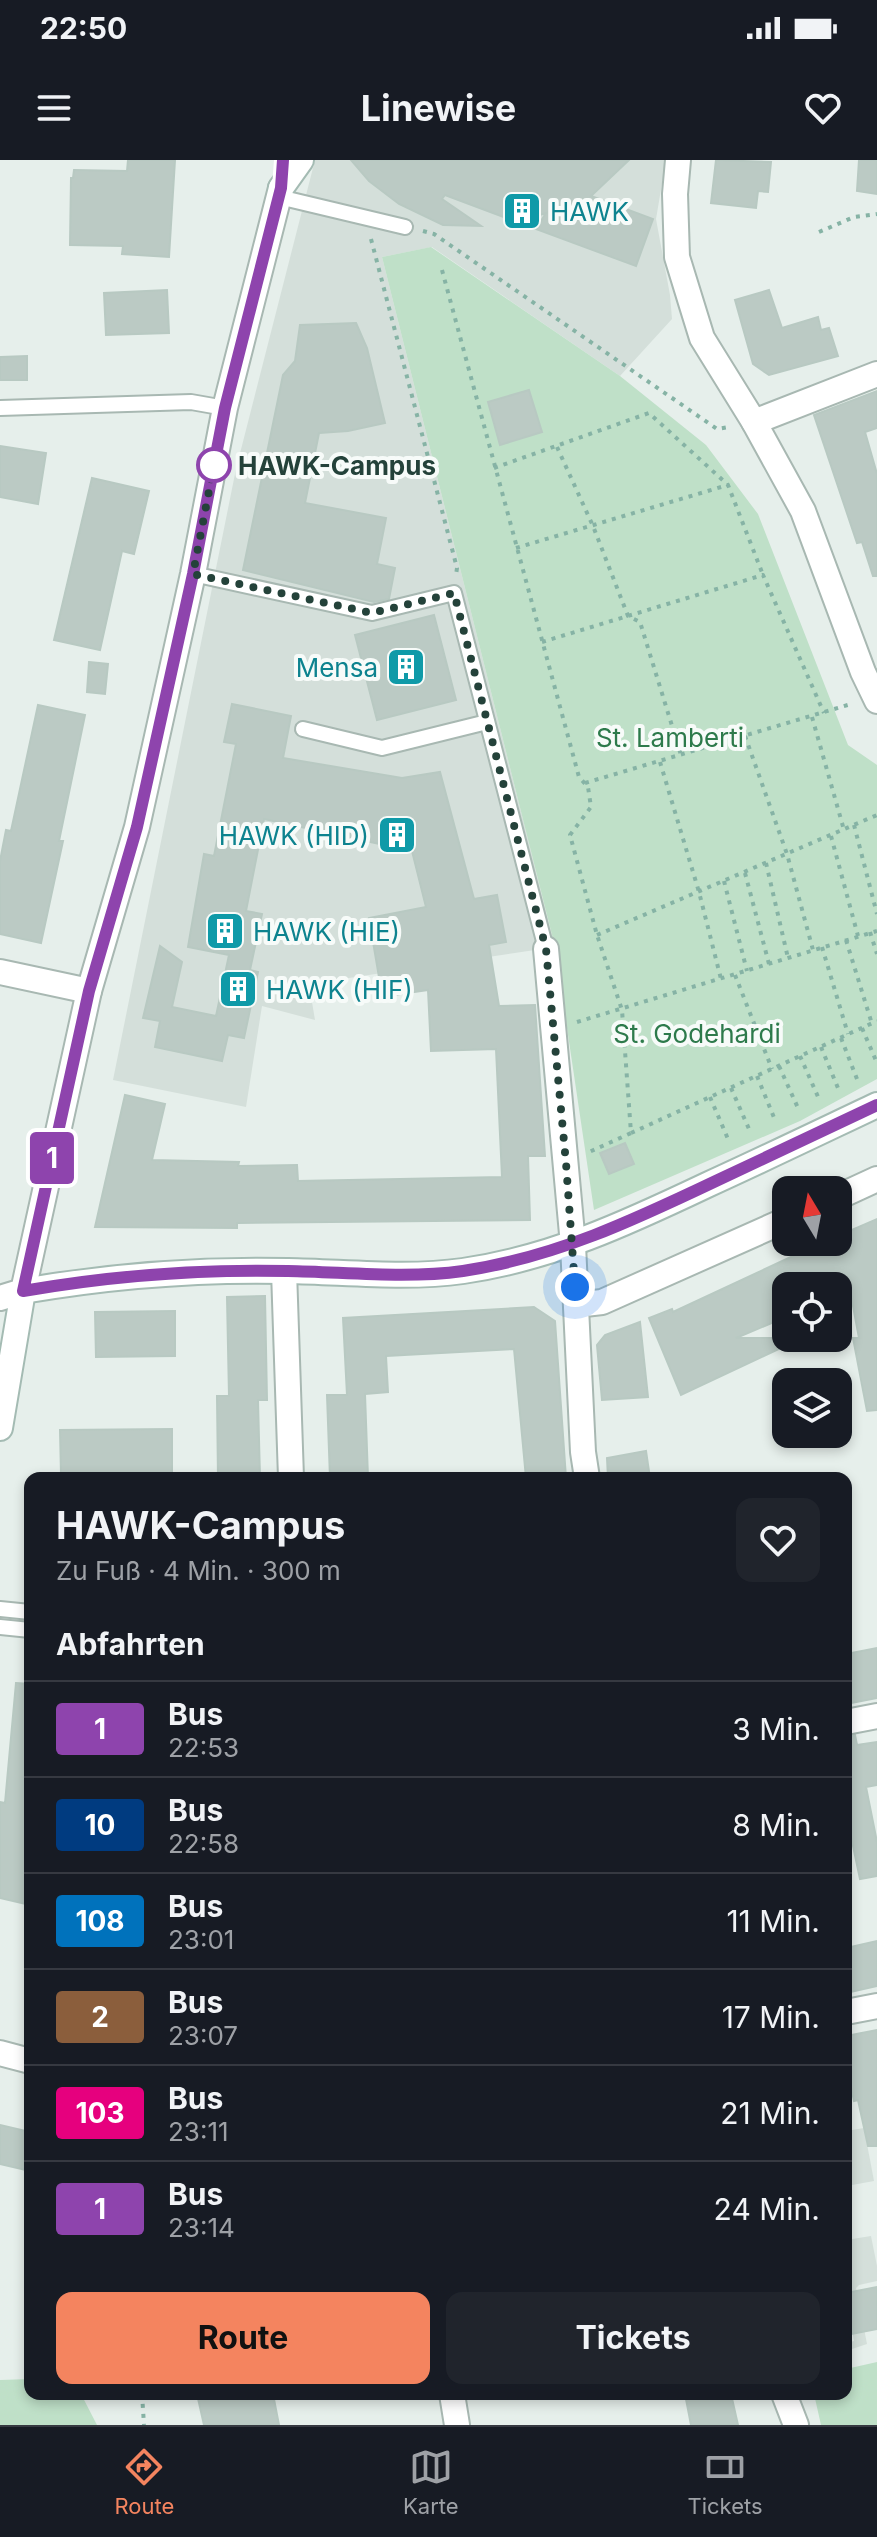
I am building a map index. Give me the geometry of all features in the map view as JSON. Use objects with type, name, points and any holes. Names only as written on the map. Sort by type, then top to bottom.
[{"type":"street","points":[[0,1428],[12,1294],[89,991],[137,827],[193,574],[225,408],[280,192],[283,160]]},
{"type":"street","points":[[280,192],[301,160]]},
{"type":"street","points":[[678,160],[675,194],[677,257],[702,338],[754,422],[803,511],[876,699]]},
{"type":"street","points":[[754,422],[877,374]]},
{"type":"street","points":[[546,949],[573,1245],[586,1472]]},
{"type":"street","points":[[0,972],[89,991]]},
{"type":"street","points":[[12,1294],[75,1282],[212,1272],[446,1273],[492,1266],[573,1245],[632,1221],[877,1105]]},
{"type":"street","points":[[852,1191],[877,1179]]},
{"type":"street","points":[[576,1305],[602,1302],[772,1226]]},
{"type":"street","points":[[284,1271],[291,1472]]},
{"type":"street","points":[[852,1721],[877,1716]]},
{"type":"street","points":[[852,2011],[877,2006]]},
{"type":"street","points":[[0,2053],[24,2059]]},
{"type":"street","points":[[453,2400],[457,2425]]},
{"type":"street","points":[[786,2400],[796,2425]]},
{"type":"lane","points":[[280,192],[405,227]]},
{"type":"lane","points":[[0,408],[191,402],[225,408]]},
{"type":"lane","points":[[193,574],[372,613],[454,593],[546,949]]},
{"type":"lane","points":[[303,729],[382,748],[487,722]]},
{"type":"lane","points":[[0,1609],[24,1611]]},
{"type":"lane","points":[[0,1627],[24,1629]]},
{"type":"path","points":[[819,232],[854,217],[877,214]]},
{"type":"path","points":[[365,217],[457,568],[454,593]]},
{"type":"path","points":[[405,227],[434,234],[717,429],[754,422]]},
{"type":"path","points":[[442,270],[579,777],[585,783],[591,807],[570,835],[597,935],[622,1010],[631,1133]]},
{"type":"path","points":[[494,468],[649,413],[728,485],[763,575],[824,713]]},
{"type":"path","points":[[557,447],[593,526],[628,616],[640,622],[681,755]]},
{"type":"path","points":[[516,548],[728,485]]},
{"type":"path","points":[[542,642],[763,575]]},
{"type":"path","points":[[585,783],[876,699]]},
{"type":"path","points":[[811,716],[844,830]]},
{"type":"path","points":[[745,736],[787,854],[813,950]]},
{"type":"path","points":[[660,761],[721,979]]},
{"type":"path","points":[[597,935],[877,815]]},
{"type":"path","points":[[854,825],[877,914]]},
{"type":"path","points":[[831,836],[858,936]]},
{"type":"path","points":[[766,863],[788,958]]},
{"type":"path","points":[[745,872],[769,964]]},
{"type":"path","points":[[724,881],[747,971]]},
{"type":"path","points":[[553,1029],[877,931]]},
{"type":"path","points":[[870,932],[877,954]]},
{"type":"path","points":[[566,1163],[874,1022],[846,940]]},
{"type":"path","points":[[822,947],[848,1034]]},
{"type":"path","points":[[735,975],[772,1069]]},
{"type":"path","points":[[862,1028],[877,1063]]},
{"type":"path","points":[[841,1038],[857,1079]]},
{"type":"path","points":[[821,1047],[838,1088]]},
{"type":"path","points":[[800,1056],[819,1099]]},
{"type":"path","points":[[779,1066],[798,1108]]},
{"type":"path","points":[[757,1076],[775,1120]]},
{"type":"path","points":[[731,1088],[749,1129]]},
{"type":"path","points":[[710,1097],[728,1139]]},
{"type":"path","points":[[142,2400],[144,2425]]},
{"type":"shaded area","points":[[315,160],[666,160],[656,219],[672,319],[620,376],[432,247],[382,257],[555,947],[309,984],[315,1020],[262,1006],[246,1107],[113,1080],[236,469]]},
{"type":"shaded area","points":[[864,2128],[874,2181],[852,2185],[852,2130]]},
{"type":"shaded area","points":[[871,2236],[877,2281],[856,2288],[867,2344],[852,2349],[854,2341],[852,2239]]},
{"type":"green space","name":"St. Lamberti","points":[[431,247],[620,376],[706,445],[758,514],[848,745],[877,765],[877,1079],[800,1121],[594,1210],[555,947],[382,257]]},
{"type":"green space","points":[[877,2362],[877,2425],[821,2425],[815,2400],[852,2400],[852,2368]]},
{"type":"green space","points":[[24,2379],[24,2400],[84,2400],[97,2425],[0,2425],[0,2380]]},
{"type":"building","points":[[128,160],[175,160],[169,257],[122,254],[123,246],[70,245],[71,178],[74,170],[127,171]]},
{"type":"building","name":"HAWK","points":[[351,160],[629,160],[591,196],[653,219],[636,266],[536,229],[546,213],[517,222],[445,195],[442,199],[481,226],[443,225],[399,204],[369,181]]},
{"type":"building","points":[[716,160],[771,162],[768,192],[758,191],[756,208],[711,203]]},
{"type":"building","points":[[859,160],[877,160],[877,194],[857,191]]},
{"type":"building","points":[[167,290],[169,333],[106,335],[104,293]]},
{"type":"building","points":[[769,290],[782,328],[818,317],[821,330],[829,328],[838,356],[769,375],[753,364],[735,300]]},
{"type":"building","points":[[356,323],[367,348],[385,423],[319,433],[305,503],[386,518],[377,564],[395,568],[389,599],[374,602],[243,570],[283,375],[295,361],[300,325]]},
{"type":"building","points":[[27,356],[27,380],[0,380],[0,357]]},
{"type":"building","points":[[529,390],[542,432],[500,445],[488,402]]},
{"type":"building","points":[[877,391],[877,428],[865,432],[877,474],[877,576],[873,576],[862,542],[857,543],[814,415]]},
{"type":"building","points":[[0,446],[46,453],[38,504],[0,497]]},
{"type":"building","points":[[92,478],[149,491],[134,554],[122,551],[100,650],[54,640]]},
{"type":"building","name":"Mensa","points":[[434,615],[456,700],[377,720],[355,635]]},
{"type":"building","points":[[89,662],[108,664],[105,694],[87,692]]},
{"type":"building","points":[[232,704],[291,716],[283,758],[402,778],[440,772],[474,899],[497,895],[506,942],[489,945],[499,1006],[535,1005],[545,1156],[528,1156],[530,1220],[237,1223],[237,1228],[95,1227],[125,1095],[165,1104],[152,1160],[239,1162],[238,1166],[297,1165],[298,1181],[502,1177],[496,1049],[431,1051],[428,990],[379,997],[376,977],[379,977],[369,918],[426,907],[412,851],[264,819],[246,911],[262,914],[250,970],[258,972],[244,1038],[228,1035],[222,1061],[155,1047],[160,1021],[143,1018],[160,946],[182,962],[172,1007],[216,1016],[229,955],[188,947],[204,854],[214,856],[236,744],[224,742]]},
{"type":"building","points":[[38,705],[85,715],[41,943],[0,934],[0,861],[6,830],[11,831]]},
{"type":"building","points":[[625,1143],[634,1164],[609,1174],[600,1153]]},
{"type":"building","points":[[877,1219],[877,1410],[867,1411],[853,1338],[859,1338],[852,1301],[852,1272],[772,1272],[772,1323],[736,1338],[772,1338],[772,1352],[681,1395],[649,1318],[672,1309],[673,1312],[793,1256],[852,1256],[852,1230]]},
{"type":"building","points":[[265,1296],[267,1400],[258,1400],[260,1472],[218,1472],[217,1396],[229,1396],[227,1297]]},
{"type":"building","points":[[534,1307],[555,1321],[566,1472],[525,1472],[514,1349],[386,1356],[388,1392],[365,1394],[368,1472],[330,1472],[327,1395],[347,1395],[343,1318]]},
{"type":"building","points":[[175,1311],[175,1356],[96,1357],[95,1312]]},
{"type":"building","points":[[640,1322],[648,1397],[602,1400],[597,1345],[605,1335]]},
{"type":"building","points":[[172,1429],[172,1472],[61,1472],[60,1430]]},
{"type":"building","points":[[646,1451],[649,1472],[608,1472],[607,1458]]},
{"type":"building","points":[[877,1648],[877,1698],[852,1703],[852,1653]]},
{"type":"building","points":[[16,1683],[24,1684],[24,1904],[0,1898],[0,1802],[5,1803]]},
{"type":"building","points":[[855,1735],[857,1745],[877,1742],[877,1785],[866,1787],[877,1842],[877,1876],[860,1879],[852,1841],[852,1736]]},
{"type":"building","points":[[877,1941],[877,1986],[852,1992],[852,1947]]},
{"type":"building","points":[[877,2030],[877,2146],[868,2146],[858,2100],[854,2101],[852,2035]]},
{"type":"building","points":[[0,2125],[24,2131],[24,2170],[0,2164]]},
{"type":"building","points":[[877,2287],[877,2329],[852,2334],[852,2292]]},
{"type":"building","points":[[198,2400],[274,2400],[279,2425],[204,2425]]},
{"type":"building","points":[[686,2400],[732,2400],[738,2425],[691,2425]]},
{"type":"bus line","name":"1","points":[[283,160],[281,188],[225,408],[193,574],[137,827],[89,991],[23,1291],[75,1282],[212,1272],[419,1274],[492,1266],[573,1245],[632,1221],[877,1105]]},
{"type":"place","name":"HAWK","points":[[522,211]]},
{"type":"place","name":"HAWK-Campus","points":[[214,465]]},
{"type":"place","name":"Mensa","points":[[406,667]]},
{"type":"place","name":"HAWK (HID)","points":[[397,835]]},
{"type":"place","name":"HAWK (HIE)","points":[[225,931]]},
{"type":"place","name":"HAWK (HIF)","points":[[238,989]]},
{"type":"route","points":[[214,465],[193,574],[372,613],[454,593],[546,949],[575,1287]]},
{"type":"park label","name":"St. Godehardi","points":[[697,1033]]}]
